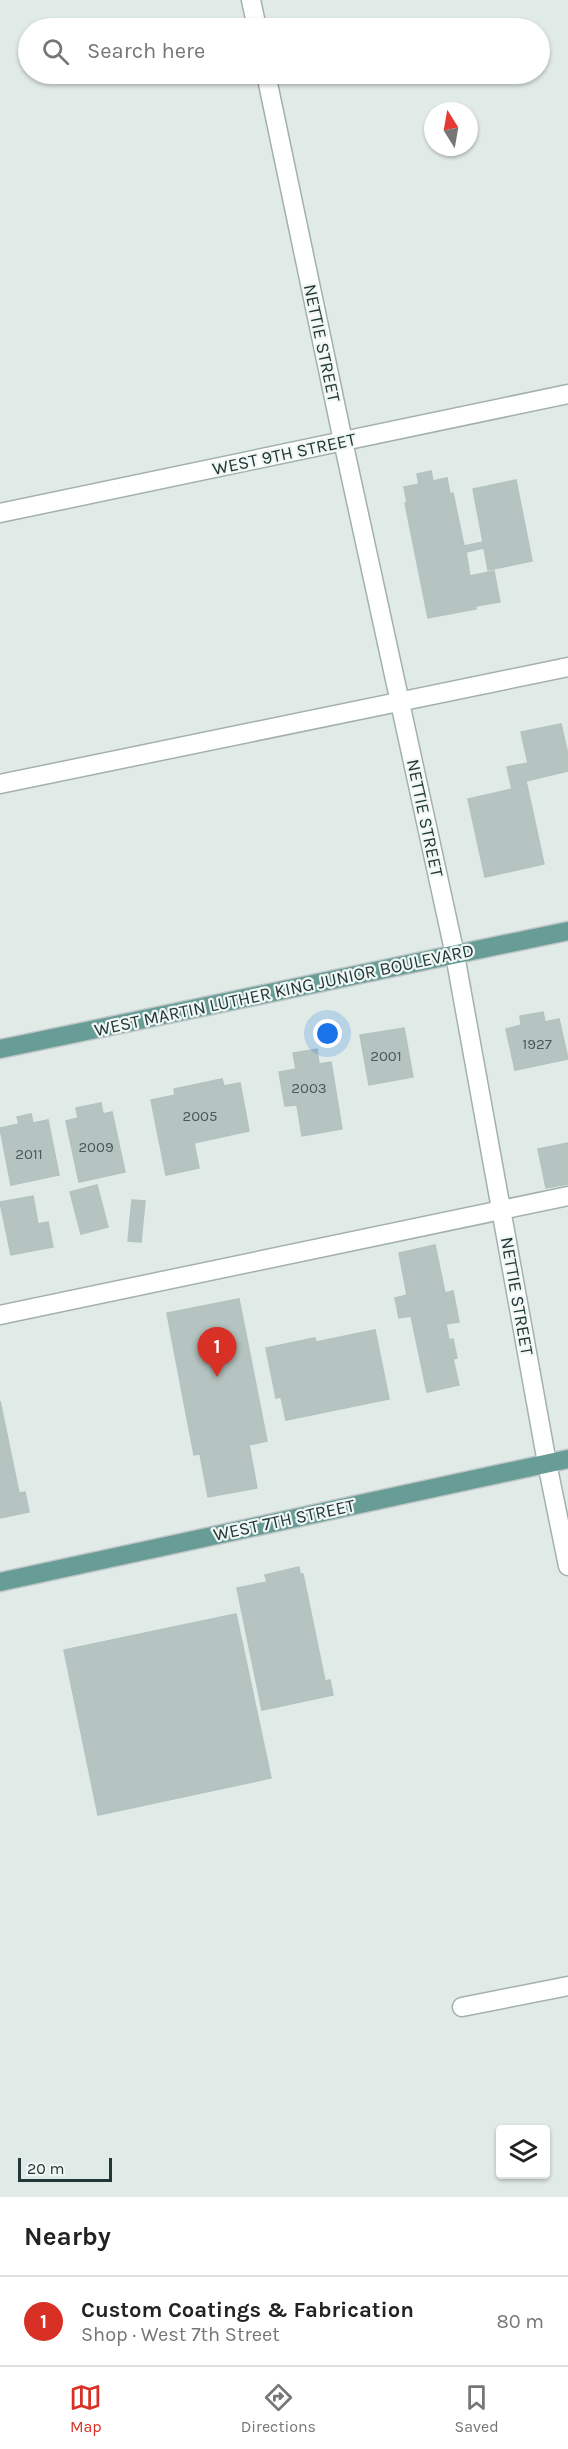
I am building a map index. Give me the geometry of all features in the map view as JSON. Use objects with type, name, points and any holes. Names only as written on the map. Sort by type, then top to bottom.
[{"type":"main road","name":"WEST MARTIN LUTHER KING JUNIOR BOULEVARD","points":[[0,1049],[568,931]]},
{"type":"main road","name":"WEST 7TH STREET","points":[[0,1582],[568,1459]]},
{"type":"street","points":[[251,0],[255,18]]},
{"type":"street","name":"NETTIE STREET","points":[[268,84],[455,955],[547,1463],[568,1566]]},
{"type":"street","name":"WEST 9TH STREET","points":[[0,513],[568,394]]},
{"type":"street","points":[[0,784],[568,667]]},
{"type":"street","points":[[0,1315],[568,1196]]},
{"type":"street","points":[[462,2007],[568,1986]]},
{"type":"building","points":[[431,471],[433,481],[447,478],[450,494],[453,493],[464,546],[483,542],[473,489],[516,480],[532,561],[488,570],[484,548],[466,552],[470,576],[494,571],[500,602],[428,618],[405,503],[407,502],[404,487],[419,484],[417,474]]},
{"type":"building","points":[[561,724],[568,755],[568,771],[526,781],[544,864],[485,877],[468,799],[512,789],[507,767],[528,763],[521,732]]},
{"type":"building","points":[[543,1012],[545,1022],[559,1019],[568,1059],[515,1070],[506,1029],[521,1025],[520,1016]]},
{"type":"building","points":[[404,1028],[413,1077],[369,1085],[360,1035]]},
{"type":"building","points":[[317,1049],[319,1064],[331,1062],[342,1129],[302,1136],[297,1105],[285,1106],[279,1072],[296,1069],[293,1053]]},
{"type":"building","points":[[222,1079],[224,1086],[240,1083],[249,1131],[194,1143],[199,1168],[166,1175],[151,1100],[175,1095],[174,1089]]},
{"type":"building","points":[[101,1103],[103,1114],[112,1112],[125,1172],[79,1182],[66,1121],[78,1118],[76,1108]]},
{"type":"building","points":[[31,1114],[33,1123],[48,1120],[59,1175],[11,1185],[0,1128],[19,1124],[17,1117]]},
{"type":"building","points":[[568,1143],[568,1184],[546,1188],[538,1149]]},
{"type":"building","points":[[97,1185],[108,1227],[81,1234],[70,1192]]},
{"type":"building","points":[[33,1196],[38,1224],[48,1222],[53,1247],[11,1255],[0,1202]]},
{"type":"building","points":[[132,1200],[145,1201],[141,1242],[128,1241]]},
{"type":"building","points":[[435,1245],[445,1293],[453,1291],[459,1322],[446,1324],[449,1340],[453,1339],[457,1358],[453,1359],[459,1385],[427,1392],[411,1316],[399,1318],[395,1298],[407,1295],[399,1253]]},
{"type":"building","points":[[239,1299],[267,1441],[249,1445],[257,1488],[208,1497],[200,1454],[194,1455],[167,1313]]},
{"type":"building","points":[[375,1330],[389,1399],[286,1420],[281,1397],[276,1398],[266,1348],[315,1338],[316,1342]]},
{"type":"building","points":[[0,1401],[19,1493],[25,1492],[29,1512],[0,1518]]},
{"type":"building","points":[[299,1567],[300,1574],[303,1574],[325,1681],[330,1680],[333,1695],[262,1710],[237,1588],[267,1582],[265,1575]]},
{"type":"building","points":[[236,1614],[271,1778],[98,1815],[64,1650]]},
{"type":"place","name":"Custom Coatings & Fabrication","points":[[217,1377]]}]
